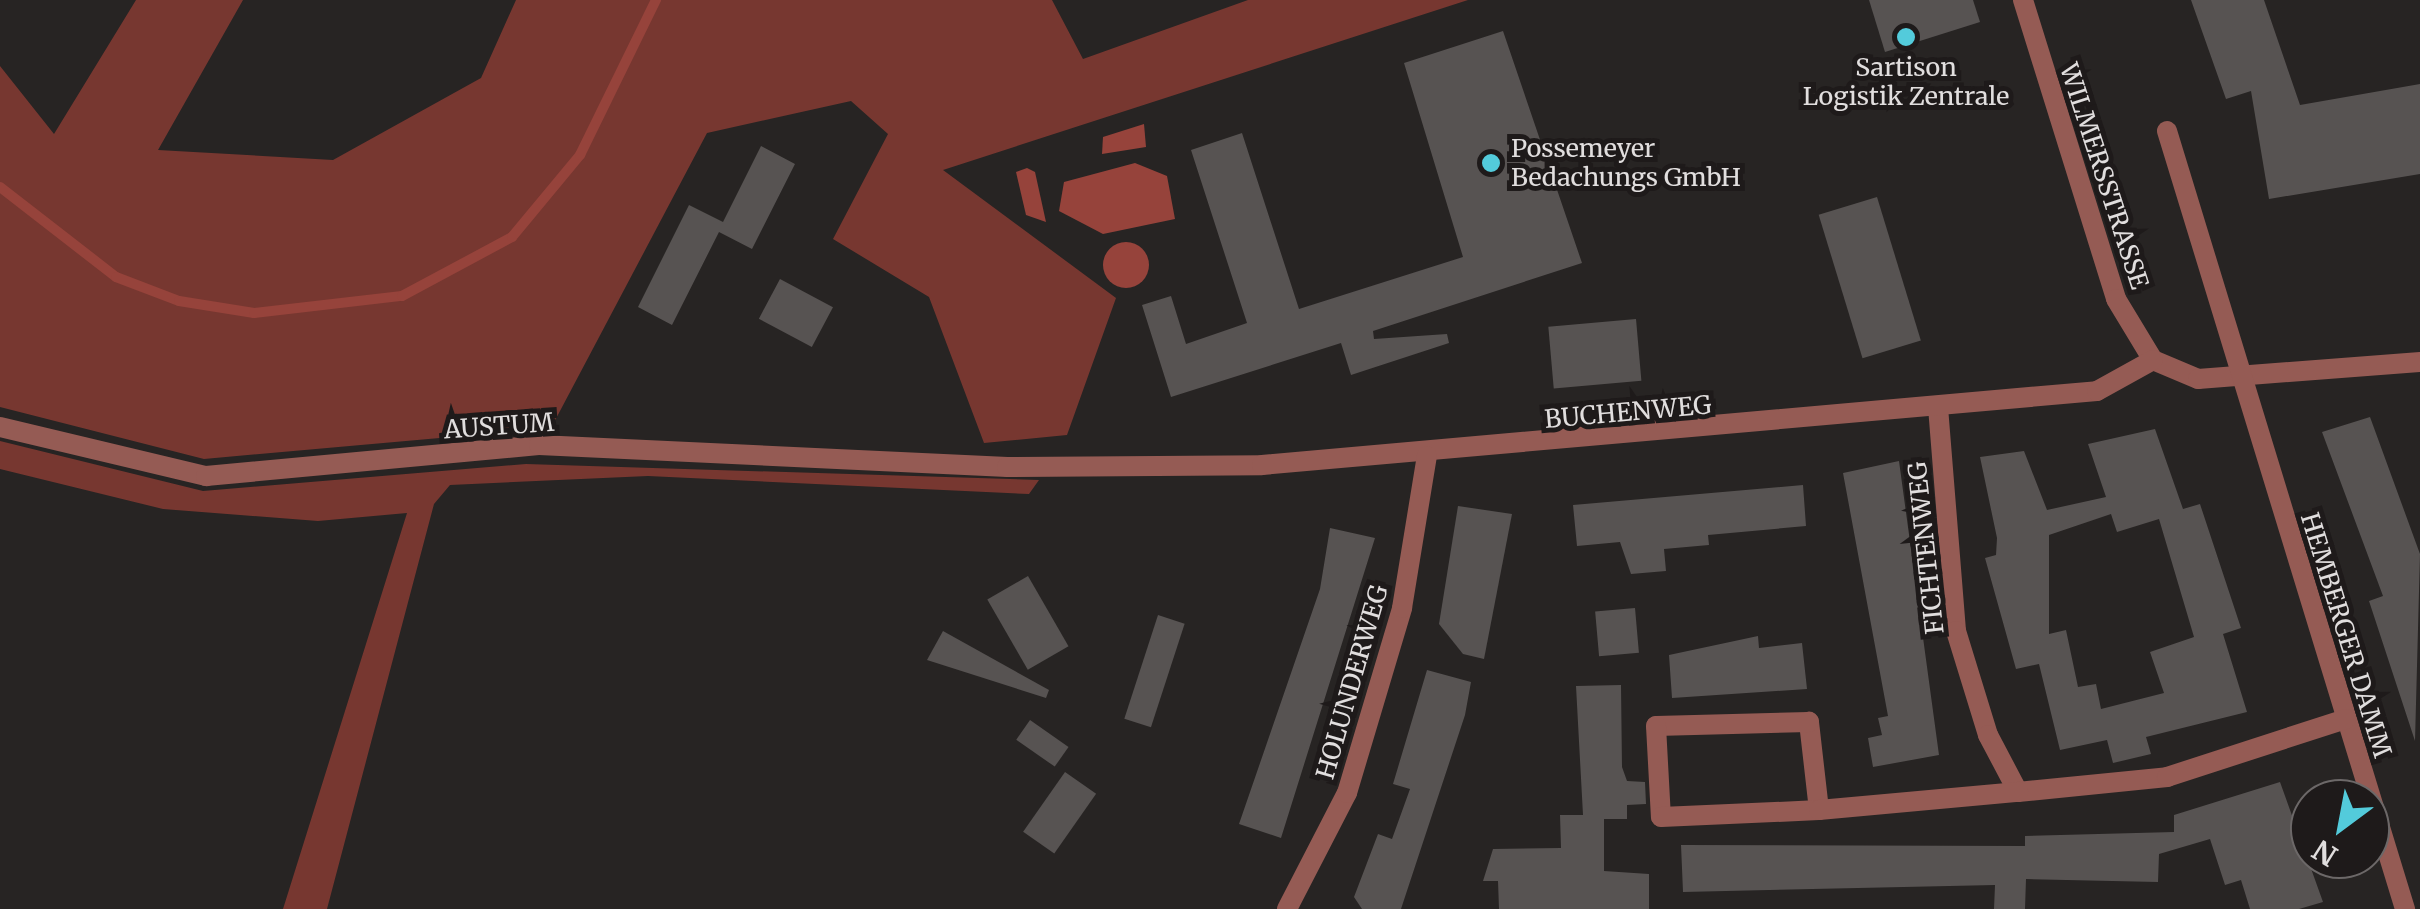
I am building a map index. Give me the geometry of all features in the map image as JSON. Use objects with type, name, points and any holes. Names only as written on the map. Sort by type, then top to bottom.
[{"type":"street","name":"WILMERSSTRASSE","points":[[2023,0],[2116,299],[2153,360]]},
{"type":"street","points":[[2167,131],[2239,376]]},
{"type":"street","points":[[2153,360],[2181,378],[2420,362]]},
{"type":"street","name":"BUCHENWEG","points":[[1007,467],[1428,456],[2097,390],[2153,360]]},
{"type":"street","name":"HEMBERGER DAMM","points":[[2239,376],[2405,909]]},
{"type":"street","name":"FICHTENWEG","points":[[1938,407],[1956,631],[1988,735],[2018,792]]},
{"type":"street","name":"AUSTUM","points":[[0,426],[206,476],[540,445],[1007,467]]},
{"type":"street","name":"HOLUNDERWEG","points":[[1287,909],[1352,774],[1402,608],[1428,456]]},
{"type":"street","points":[[1818,810],[1810,722],[1656,726],[1661,818],[1818,810],[2167,776],[2346,719]]},
{"type":"shaded area","points":[[136,0],[243,0],[158,150],[333,160],[481,78],[516,0],[1052,0],[1083,59],[1248,0],[1468,0],[943,170],[1116,298],[1067,435],[984,443],[929,297],[833,239],[888,134],[851,101],[707,133],[551,428],[204,459],[0,407],[0,66],[54,134]]},
{"type":"shaded area","points":[[1144,124],[1146,147],[1102,154],[1103,137]]},
{"type":"shaded area","points":[[1135,163],[1167,176],[1175,219],[1103,234],[1059,211],[1064,182]]},
{"type":"shaded area","points":[[1027,168],[1035,172],[1046,222],[1026,215],[1016,172]]},
{"type":"shaded area","points":[[1126,242],[1143,248],[1149,265],[1143,282],[1126,288],[1109,282],[1103,265],[1109,248]]},
{"type":"shaded area","points":[[0,441],[203,491],[526,464],[1039,480],[1029,494],[648,476],[450,485],[434,504],[327,909],[283,909],[407,513],[318,521],[163,509],[0,469]]},
{"type":"building","name":"Sartison Logistik Zentrale","points":[[1869,0],[1973,0],[1980,22],[1885,52]]},
{"type":"building","points":[[2191,0],[2264,0],[2300,105],[2420,84],[2420,174],[2269,199],[2251,91],[2226,99]]},
{"type":"building","points":[[1503,31],[1582,263],[1373,331],[1374,339],[1447,334],[1449,343],[1351,375],[1341,343],[1171,397],[1142,305],[1171,296],[1186,344],[1247,323],[1191,150],[1242,133],[1299,309],[1463,257],[1404,63]]},
{"type":"building","points":[[761,146],[795,164],[752,249],[719,232],[672,325],[638,307],[689,205],[723,222]]},
{"type":"building","points":[[1877,197],[1921,340],[1863,358],[1819,215]]},
{"type":"building","points":[[780,279],[833,307],[812,347],[759,319]]},
{"type":"building","points":[[1636,319],[1641,381],[1554,388],[1548,327]]},
{"type":"building","points":[[2370,417],[2420,554],[2415,741],[2369,601],[2383,596],[2322,432]]},
{"type":"building","points":[[2155,429],[2183,509],[2200,504],[2241,628],[2223,634],[2247,712],[2146,737],[2151,754],[2113,763],[2107,740],[2060,750],[2039,664],[2016,669],[1985,558],[1996,555],[1997,538],[1980,457],[2024,451],[2047,510],[2106,497],[2088,444]],"holes":[[[2111,514],[2117,532],[2159,519],[2194,637],[2150,652],[2164,693],[2101,709],[2096,684],[2078,687],[2066,630],[2049,634],[2049,535]]]},
{"type":"building","points":[[1899,461],[1939,755],[1873,767],[1868,738],[1882,735],[1878,718],[1888,716],[1843,473]]},
{"type":"building","points":[[1803,485],[1806,526],[1708,535],[1709,545],[1664,549],[1666,571],[1631,574],[1620,542],[1577,546],[1573,505]]},
{"type":"building","points":[[1458,506],[1512,514],[1484,659],[1463,654],[1439,624]]},
{"type":"building","points":[[1330,528],[1375,538],[1281,838],[1239,824],[1320,589]]},
{"type":"building","points":[[1028,576],[1068,646],[1028,670],[987,600]]},
{"type":"building","points":[[1635,608],[1639,653],[1599,656],[1595,611]]},
{"type":"building","points":[[1158,615],[1185,624],[1151,727],[1124,719]]},
{"type":"building","points":[[943,631],[1049,690],[1046,698],[927,660]]},
{"type":"building","points":[[1758,636],[1759,648],[1802,643],[1807,689],[1672,698],[1669,655]]},
{"type":"building","points":[[1427,670],[1471,682],[1465,715],[1401,909],[1362,909],[1354,897],[1378,834],[1392,839],[1410,789],[1393,784]]},
{"type":"building","points":[[1621,685],[1622,767],[1627,781],[1645,782],[1646,804],[1627,805],[1627,819],[1604,819],[1604,871],[1649,874],[1649,909],[1499,909],[1498,881],[1483,881],[1493,849],[1561,848],[1560,815],[1583,815],[1576,686]]},
{"type":"building","points":[[1030,720],[1069,747],[1055,767],[1016,740]]},
{"type":"building","points":[[1065,772],[1096,794],[1054,854],[1023,832]]},
{"type":"building","points":[[2280,782],[2290,810],[2290,879],[2315,879],[2323,902],[2299,909],[2250,909],[2241,880],[2225,885],[2210,839],[2159,854],[2158,882],[2026,879],[2025,909],[1994,909],[1995,885],[1683,892],[1681,845],[2025,846],[2025,836],[2174,832],[2174,815]]},
{"type":"waterway","points":[[0,187],[116,277],[179,301],[254,313],[402,296],[512,237],[580,155],[656,0]]},
{"type":"place","name":"Sartison Logistik Zentrale","points":[[1906,37]]},
{"type":"place","name":"Possemeyer Bedachungs GmbH","points":[[1491,163]]}]
